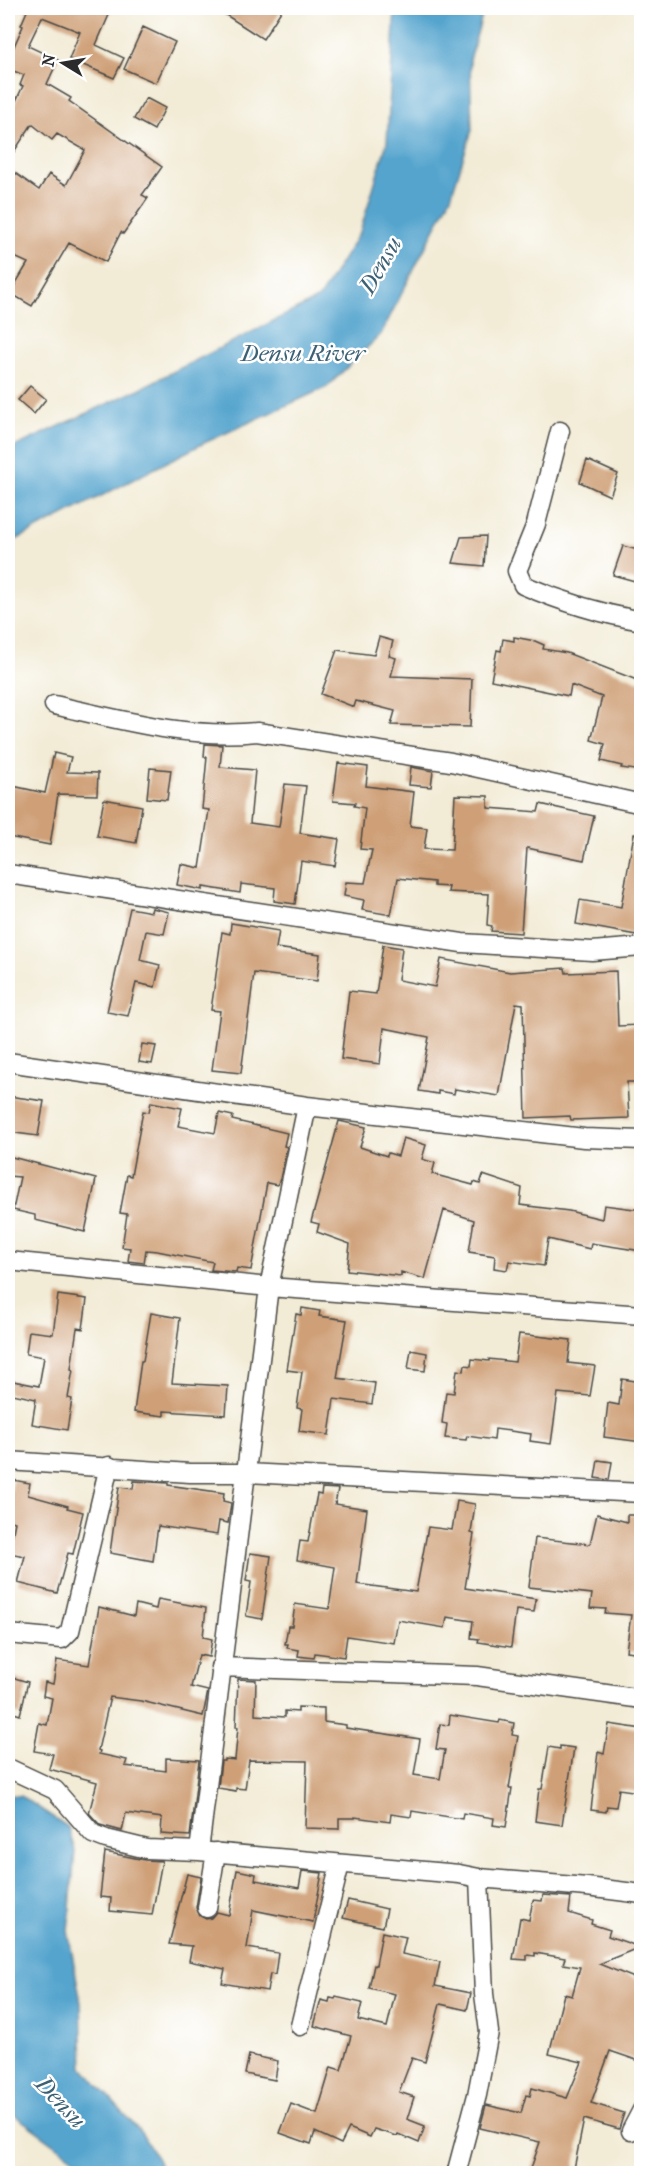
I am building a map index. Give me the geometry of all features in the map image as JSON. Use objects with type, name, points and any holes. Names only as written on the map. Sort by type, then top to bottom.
[{"type":"street","points":[[560,431],[536,524],[518,571],[523,585],[543,593],[642,621]]},
{"type":"street","points":[[54,705],[171,730],[232,734],[257,732],[451,762],[642,804]]},
{"type":"street","points":[[8,874],[462,943],[592,951],[642,947]]},
{"type":"street","points":[[8,1062],[307,1106],[584,1138],[642,1140]]},
{"type":"street","points":[[207,1908],[207,1852],[220,1667],[269,1287],[307,1106]]},
{"type":"street","points":[[8,1261],[269,1287],[642,1315]]},
{"type":"street","points":[[8,1461],[190,1473],[245,1473],[642,1493]]},
{"type":"street","points":[[8,1634],[62,1639],[70,1631],[109,1466]]},
{"type":"street","points":[[220,1667],[477,1676],[642,1699]]},
{"type":"street","points":[[8,1768],[55,1790],[93,1834],[147,1849],[207,1852],[459,1874],[479,1878],[642,1894]]},
{"type":"street","points":[[300,2026],[340,1864]]},
{"type":"street","points":[[456,2174],[477,2095],[489,2032],[484,1994],[479,1878]]},
{"type":"street","points":[[631,2131],[642,2110]]},
{"type":"water","name":"Densu River","points":[[395,8],[484,8],[470,60],[472,130],[451,197],[381,334],[327,387],[202,444],[8,544],[8,450],[139,389],[319,298],[360,232],[387,142]]},
{"type":"water","name":"Densu","points":[[8,1795],[21,1796],[68,1827],[75,1851],[68,1931],[81,2003],[83,2068],[142,2134],[165,2173],[81,2173],[72,2157],[8,2110]]},
{"type":"building","points":[[20,8],[112,8],[96,45],[124,58],[114,78],[69,59],[80,32],[42,17],[28,46],[58,60],[47,84],[71,98],[69,101],[162,167],[142,195],[148,198],[123,234],[121,232],[106,262],[69,243],[32,306],[10,293],[28,263],[8,254],[8,168],[39,190],[49,174],[66,185],[85,150],[57,134],[52,140],[32,124],[8,161],[8,118],[23,86],[20,85],[24,75],[8,69],[8,52],[11,53],[27,11]]},
{"type":"building","points":[[215,8],[283,8],[263,39]]},
{"type":"building","points":[[143,27],[175,42],[156,83],[124,69]]},
{"type":"building","points":[[146,98],[165,108],[154,130],[134,119]]},
{"type":"building","points":[[30,386],[46,399],[34,414],[18,400]]},
{"type":"building","points":[[587,460],[618,474],[610,496],[580,482]]},
{"type":"building","points":[[486,536],[484,566],[453,563],[461,537]]},
{"type":"building","points":[[623,546],[642,551],[642,583],[613,575]]},
{"type":"building","points":[[379,637],[393,641],[389,656],[396,658],[391,676],[472,679],[470,727],[391,725],[395,711],[356,701],[354,707],[321,694],[337,650],[374,655]]},
{"type":"building","points":[[514,637],[535,641],[544,645],[543,649],[567,653],[642,682],[642,771],[621,768],[622,766],[601,761],[605,744],[591,740],[602,697],[571,685],[569,696],[491,680],[497,650],[501,651],[503,639],[514,641]]},
{"type":"building","points":[[205,744],[222,745],[220,767],[255,770],[250,823],[279,827],[285,784],[306,786],[300,833],[339,839],[335,866],[301,861],[295,904],[274,901],[275,888],[241,884],[240,893],[177,885],[181,864],[200,868],[209,810],[202,809],[207,757],[204,757]]},
{"type":"building","points":[[54,753],[71,757],[67,772],[98,773],[97,795],[58,794],[50,845],[8,837],[8,785],[45,793]]},
{"type":"building","points":[[338,763],[368,767],[366,786],[414,792],[410,826],[427,828],[424,849],[452,850],[455,795],[488,796],[488,808],[538,812],[540,804],[594,816],[584,860],[527,848],[521,933],[491,931],[492,926],[487,925],[489,894],[448,892],[449,887],[434,886],[434,882],[398,878],[391,915],[362,910],[364,900],[344,896],[346,882],[365,883],[372,850],[360,849],[365,808],[354,806],[355,803],[333,801]]},
{"type":"building","points":[[411,767],[433,771],[431,787],[409,785]]},
{"type":"building","points":[[150,768],[171,770],[167,800],[147,798]]},
{"type":"building","points":[[104,799],[142,806],[136,843],[97,836]]},
{"type":"building","points":[[634,834],[642,835],[642,936],[576,924],[580,900],[621,907]]},
{"type":"building","points":[[130,908],[151,912],[152,908],[169,912],[164,934],[146,931],[140,960],[160,965],[155,987],[136,983],[128,1016],[107,1012]]},
{"type":"building","points":[[231,923],[279,931],[276,948],[320,954],[317,981],[254,973],[241,1073],[212,1070],[220,1011],[211,1010],[222,932],[230,934]]},
{"type":"building","points":[[383,945],[402,948],[398,980],[435,987],[441,959],[510,972],[565,968],[566,973],[616,971],[618,1026],[641,1025],[642,1082],[627,1082],[629,1118],[571,1120],[570,1116],[526,1118],[523,1004],[516,1003],[499,1096],[455,1089],[454,1094],[419,1091],[429,1037],[384,1028],[380,1064],[341,1059],[349,991],[376,994]]},
{"type":"building","points":[[142,1044],[156,1046],[152,1064],[139,1062]]},
{"type":"building","points":[[8,1096],[44,1101],[38,1136],[8,1132]]},
{"type":"building","points":[[151,1102],[182,1108],[178,1126],[215,1133],[219,1113],[233,1116],[232,1120],[287,1133],[284,1146],[287,1147],[280,1179],[277,1185],[267,1183],[251,1270],[237,1268],[236,1272],[211,1270],[213,1262],[146,1250],[144,1263],[128,1261],[130,1248],[122,1247],[127,1214],[120,1213],[127,1175],[131,1176],[143,1111],[149,1112]]},
{"type":"building","points":[[339,1121],[366,1127],[360,1147],[387,1156],[388,1153],[398,1156],[403,1138],[426,1145],[422,1159],[435,1163],[432,1174],[473,1185],[474,1182],[480,1184],[483,1175],[522,1188],[520,1205],[569,1211],[602,1219],[604,1205],[642,1210],[642,1251],[591,1243],[590,1249],[548,1239],[544,1266],[509,1261],[507,1270],[494,1268],[495,1256],[469,1252],[474,1220],[444,1210],[425,1279],[401,1272],[401,1276],[347,1270],[350,1244],[317,1232],[319,1224],[311,1222]]},
{"type":"building","points":[[8,1156],[96,1179],[85,1232],[35,1220],[35,1215],[13,1210],[20,1177],[8,1176]]},
{"type":"building","points":[[58,1295],[87,1299],[83,1329],[77,1328],[68,1398],[72,1399],[67,1430],[32,1424],[36,1399],[8,1393],[8,1380],[39,1386],[44,1357],[26,1354],[29,1331],[53,1334]]},
{"type":"building","points":[[302,1308],[320,1311],[319,1316],[347,1320],[337,1378],[375,1383],[372,1404],[334,1399],[329,1435],[299,1431],[302,1409],[297,1408],[302,1372],[287,1370],[296,1314],[301,1315]]},
{"type":"building","points":[[151,1313],[180,1318],[172,1383],[228,1386],[226,1415],[164,1411],[164,1416],[134,1412]]},
{"type":"building","points":[[519,1334],[571,1340],[568,1363],[595,1366],[590,1396],[558,1393],[551,1444],[530,1441],[531,1434],[495,1429],[494,1440],[467,1436],[466,1440],[445,1438],[447,1424],[442,1423],[446,1392],[454,1393],[457,1370],[464,1371],[465,1365],[471,1366],[472,1359],[515,1362]]},
{"type":"building","points":[[411,1350],[427,1353],[425,1371],[408,1369]]},
{"type":"building","points":[[622,1379],[642,1382],[642,1442],[604,1437],[608,1403],[619,1405]]},
{"type":"building","points":[[598,1460],[612,1462],[609,1480],[595,1478]]},
{"type":"building","points":[[13,1480],[30,1483],[28,1495],[83,1512],[73,1554],[68,1553],[57,1593],[18,1583],[25,1556],[9,1553],[15,1522],[8,1520]]},
{"type":"building","points":[[134,1481],[168,1483],[168,1485],[224,1493],[223,1501],[231,1503],[228,1523],[219,1521],[217,1535],[158,1526],[153,1561],[110,1553],[119,1487],[133,1489]]},
{"type":"building","points":[[322,1488],[338,1489],[335,1504],[367,1509],[357,1584],[416,1592],[428,1527],[452,1530],[457,1501],[475,1504],[471,1533],[474,1534],[465,1588],[536,1599],[534,1612],[516,1610],[511,1647],[478,1642],[479,1639],[471,1638],[473,1621],[447,1617],[445,1628],[398,1620],[394,1643],[347,1636],[344,1657],[315,1653],[314,1658],[298,1656],[299,1650],[287,1648],[288,1644],[285,1644],[288,1626],[292,1626],[295,1604],[329,1609],[335,1567],[297,1560],[300,1541],[308,1542],[317,1494],[321,1495]]},
{"type":"building","points":[[597,1514],[627,1522],[627,1515],[642,1515],[642,1544],[636,1587],[642,1587],[642,1653],[626,1651],[631,1615],[605,1613],[606,1609],[590,1608],[592,1594],[529,1587],[535,1538],[590,1544]]},
{"type":"building","points":[[250,1553],[271,1556],[262,1619],[246,1616],[251,1582],[246,1581]]},
{"type":"building","points":[[158,1599],[206,1608],[203,1637],[212,1639],[209,1657],[199,1655],[191,1687],[208,1691],[203,1716],[141,1701],[110,1697],[98,1750],[99,1754],[127,1760],[125,1766],[166,1771],[166,1758],[199,1760],[190,1836],[161,1834],[162,1818],[126,1813],[122,1831],[100,1825],[89,1813],[97,1782],[49,1769],[53,1754],[34,1751],[39,1723],[47,1725],[52,1698],[43,1696],[45,1682],[53,1684],[57,1660],[89,1665],[99,1607],[134,1616],[136,1604],[156,1609]]},
{"type":"building","points":[[8,1676],[28,1682],[20,1715],[8,1711]]},
{"type":"building","points":[[238,1679],[256,1680],[255,1715],[285,1717],[285,1711],[298,1712],[298,1707],[324,1708],[324,1722],[346,1725],[346,1728],[420,1739],[414,1775],[440,1779],[445,1750],[436,1749],[440,1724],[449,1725],[450,1715],[499,1723],[500,1720],[514,1723],[512,1735],[518,1736],[509,1788],[512,1788],[506,1827],[493,1825],[494,1818],[463,1813],[462,1819],[412,1811],[411,1817],[391,1814],[390,1822],[355,1817],[339,1818],[339,1829],[305,1828],[307,1761],[249,1760],[245,1789],[236,1788],[236,1791],[218,1788],[221,1761],[235,1760]]},
{"type":"building","points":[[609,1724],[642,1729],[642,1776],[639,1792],[619,1789],[616,1807],[607,1806],[606,1812],[591,1810],[598,1752],[604,1754]]},
{"type":"building","points":[[560,1746],[574,1748],[562,1825],[535,1821],[539,1789],[542,1789],[549,1747],[560,1749]]},
{"type":"building","points":[[105,1852],[162,1861],[152,1915],[110,1911],[111,1898],[100,1897]]},
{"type":"building","points":[[237,1870],[256,1874],[255,1880],[299,1888],[302,1871],[322,1873],[313,1922],[253,1910],[247,1948],[278,1953],[275,1975],[270,1974],[267,1991],[222,1983],[225,1969],[189,1961],[192,1946],[169,1944],[187,1874],[201,1877],[196,1908],[200,1916],[206,1919],[212,1918],[217,1912],[229,1915]]},
{"type":"building","points":[[543,1895],[571,1897],[569,1913],[592,1920],[591,1924],[610,1930],[608,1936],[640,1947],[599,1964],[642,1981],[642,2062],[610,2051],[591,2103],[624,2113],[619,2129],[584,2119],[573,2174],[529,2174],[540,2142],[480,2128],[486,2105],[521,2113],[526,2095],[530,2096],[532,2088],[567,2098],[582,2062],[549,2054],[564,1994],[572,1996],[580,1967],[563,1964],[565,1958],[535,1953],[535,1956],[527,1955],[527,1960],[513,1959],[520,1918],[529,1920],[533,1900],[542,1901]]},
{"type":"building","points":[[348,1900],[387,1909],[383,1927],[343,1918]]},
{"type":"building","points":[[382,1932],[406,1937],[402,1954],[440,1962],[435,1986],[471,1993],[467,2010],[440,2004],[425,2062],[412,2058],[399,2092],[414,2097],[407,2119],[425,2126],[419,2143],[398,2134],[397,2136],[374,2129],[370,2137],[349,2128],[341,2144],[315,2132],[311,2144],[280,2133],[291,2104],[317,2114],[331,2067],[341,2070],[351,2036],[314,2026],[321,2000],[329,2002],[330,1998],[335,1999],[336,1997],[362,2003],[358,2020],[387,2027],[395,1994],[369,1988]]},
{"type":"building","points":[[249,2055],[278,2061],[275,2080],[245,2074]]}]
